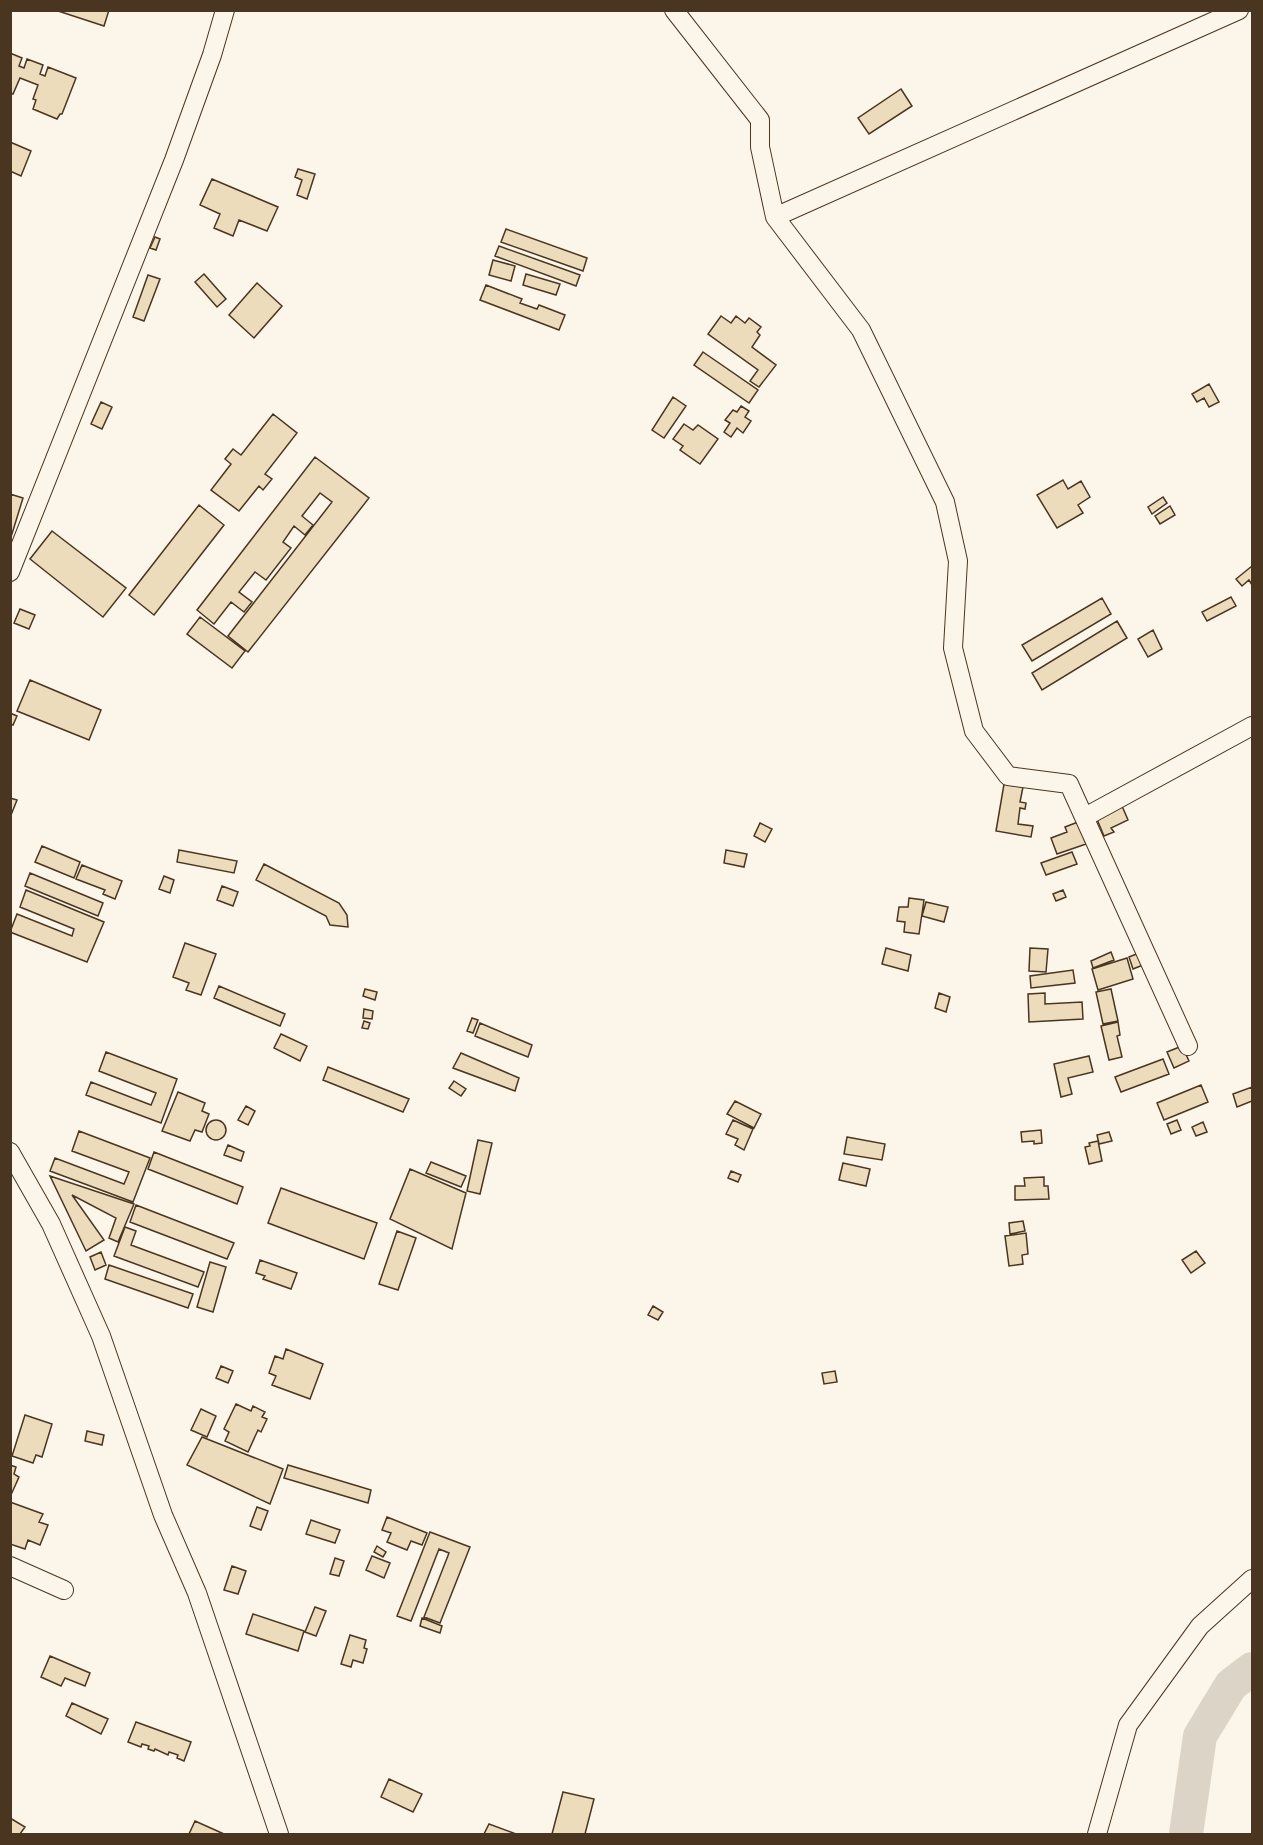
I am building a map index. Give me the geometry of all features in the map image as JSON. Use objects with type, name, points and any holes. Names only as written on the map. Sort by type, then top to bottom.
[{"type":"street","points":[[10,573],[174,160],[212,55],[225,10]]},
{"type":"street","points":[[674,10],[760,120],[760,147],[775,217],[861,330],[945,502],[958,561],[953,648],[974,731],[1008,776],[1069,784],[1188,1046]]},
{"type":"street","points":[[775,217],[1239,10]]},
{"type":"street","points":[[1085,817],[1252,726]]},
{"type":"street","points":[[10,1152],[51,1224],[101,1336],[163,1515],[197,1593],[279,1834]]},
{"type":"street","points":[[10,1566],[64,1590]]},
{"type":"street","points":[[1097,1834],[1128,1725],[1200,1626],[1252,1579]]},
{"type":"building","points":[[55,10],[109,10],[104,26]]},
{"type":"building","points":[[10,53],[22,58],[19,66],[24,68],[27,59],[43,65],[40,74],[45,76],[48,67],[76,78],[62,114],[57,119],[33,109],[36,100],[33,99],[38,85],[20,78],[13,94],[10,93]]},
{"type":"building","points":[[901,89],[912,106],[869,134],[858,118]]},
{"type":"building","points":[[10,142],[31,151],[21,176],[10,171]]},
{"type":"building","points":[[298,169],[315,174],[307,199],[297,195],[302,180],[295,177]]},
{"type":"building","points":[[212,179],[278,207],[267,231],[239,220],[233,236],[214,228],[220,214],[200,205]]},
{"type":"building","points":[[506,229],[587,258],[583,271],[501,242]]},
{"type":"building","points":[[155,237],[160,239],[156,250],[150,248]]},
{"type":"building","points":[[499,246],[580,275],[576,286],[495,256]]},
{"type":"building","points":[[493,260],[515,266],[511,281],[489,275]]},
{"type":"building","points":[[204,274],[226,299],[217,307],[195,282]]},
{"type":"building","points":[[526,274],[560,284],[556,295],[523,285]]},
{"type":"building","points":[[148,275],[160,279],[144,321],[133,317]]},
{"type":"building","points":[[257,283],[282,306],[254,338],[229,315]]},
{"type":"building","points":[[486,285],[522,299],[520,303],[537,309],[539,305],[565,315],[559,330],[480,300]]},
{"type":"building","points":[[721,316],[731,323],[736,316],[745,323],[749,318],[761,327],[757,332],[760,335],[752,347],[776,365],[759,387],[750,381],[758,370],[708,334]]},
{"type":"building","points":[[703,352],[758,390],[749,403],[694,365]]},
{"type":"building","points":[[1209,384],[1219,402],[1209,407],[1204,398],[1197,402],[1192,394]]},
{"type":"building","points":[[673,397],[686,406],[664,438],[652,430]]},
{"type":"building","points":[[101,402],[112,407],[102,429],[91,424]]},
{"type":"building","points":[[741,406],[749,411],[745,417],[751,421],[743,433],[737,428],[731,437],[724,432],[730,423],[725,420],[733,410],[737,412]]},
{"type":"building","points":[[273,414],[297,433],[265,474],[272,479],[263,490],[259,486],[239,511],[211,490],[231,464],[225,459],[233,449],[241,455]]},
{"type":"building","points":[[684,424],[693,430],[698,425],[718,439],[700,464],[680,450],[683,446],[673,439]]},
{"type":"building","points":[[315,457],[369,498],[248,652],[228,636],[332,502],[320,493],[302,516],[313,525],[305,535],[294,526],[283,542],[291,548],[266,580],[255,572],[239,592],[252,602],[244,612],[231,602],[214,624],[197,610]]},
{"type":"building","points":[[1063,480],[1068,489],[1081,481],[1090,497],[1078,505],[1083,513],[1057,528],[1037,495]]},
{"type":"building","points":[[10,494],[23,498],[11,537],[10,537]]},
{"type":"building","points":[[1163,497],[1167,503],[1152,514],[1148,507]]},
{"type":"building","points":[[199,505],[224,525],[154,615],[129,595]]},
{"type":"building","points":[[1170,506],[1175,515],[1160,524],[1155,516]]},
{"type":"building","points":[[52,531],[126,588],[103,617],[30,559]]},
{"type":"building","points":[[1252,566],[1252,585],[1249,580],[1242,586],[1236,579]]},
{"type":"building","points":[[1231,597],[1236,606],[1207,621],[1202,612]]},
{"type":"building","points":[[1102,598],[1111,614],[1032,661],[1022,645]]},
{"type":"building","points":[[20,609],[35,615],[29,629],[14,623]]},
{"type":"building","points":[[200,617],[245,651],[232,668],[187,634]]},
{"type":"building","points":[[1117,621],[1127,638],[1042,690],[1032,673]]},
{"type":"building","points":[[1153,630],[1162,649],[1148,657],[1138,639]]},
{"type":"building","points":[[30,680],[101,710],[89,740],[17,711]]},
{"type":"building","points":[[10,713],[17,716],[13,725],[10,724]]},
{"type":"building","points":[[1004,784],[1023,787],[1020,802],[1026,803],[1025,809],[1020,808],[1018,824],[1033,826],[1031,837],[996,831]]},
{"type":"building","points":[[10,798],[17,800],[11,815],[10,815]]},
{"type":"building","points":[[1122,806],[1128,820],[1111,828],[1114,832],[1104,836],[1096,817]]},
{"type":"building","points":[[1078,822],[1086,844],[1057,854],[1051,838],[1067,832],[1065,827]]},
{"type":"building","points":[[760,823],[772,829],[765,842],[754,836]]},
{"type":"building","points":[[42,846],[80,862],[74,878],[35,862]]},
{"type":"building","points":[[179,850],[237,861],[234,873],[177,862]]},
{"type":"building","points":[[726,850],[747,854],[744,867],[724,863]]},
{"type":"building","points":[[1072,852],[1077,864],[1046,875],[1041,863]]},
{"type":"building","points":[[264,864],[339,903],[347,915],[348,927],[330,925],[326,916],[256,880]]},
{"type":"building","points":[[82,865],[122,881],[115,899],[103,894],[105,890],[76,879]]},
{"type":"building","points":[[30,873],[103,903],[98,916],[25,886]]},
{"type":"building","points":[[164,876],[174,880],[170,893],[159,889]]},
{"type":"building","points":[[222,886],[238,892],[233,906],[217,900]]},
{"type":"building","points":[[26,890],[104,922],[87,962],[10,932],[17,914],[72,936],[74,929],[20,907]]},
{"type":"building","points":[[1063,890],[1066,897],[1056,901],[1053,894]]},
{"type":"building","points":[[909,898],[924,900],[919,934],[904,932],[905,922],[897,921],[899,907],[908,907]]},
{"type":"building","points":[[926,902],[948,907],[944,922],[922,916]]},
{"type":"building","points":[[185,943],[216,954],[201,995],[186,990],[189,983],[173,977]]},
{"type":"building","points":[[886,948],[911,955],[908,971],[882,964]]},
{"type":"building","points":[[1030,948],[1048,949],[1046,972],[1029,971]]},
{"type":"building","points":[[1111,952],[1114,960],[1093,968],[1091,961]]},
{"type":"building","points":[[1139,953],[1143,965],[1133,969],[1129,957]]},
{"type":"building","points":[[1127,958],[1133,979],[1098,990],[1092,969]]},
{"type":"building","points":[[1073,970],[1075,983],[1031,988],[1030,976]]},
{"type":"building","points":[[219,986],[285,1014],[280,1026],[214,998]]},
{"type":"building","points":[[365,989],[377,992],[375,1000],[363,996]]},
{"type":"building","points":[[1111,989],[1118,1021],[1103,1024],[1096,992]]},
{"type":"building","points":[[939,993],[950,997],[946,1012],[935,1008]]},
{"type":"building","points":[[1045,993],[1045,1004],[1082,1002],[1083,1019],[1029,1022],[1028,994]]},
{"type":"building","points":[[364,1009],[373,1011],[372,1019],[363,1018]]},
{"type":"building","points":[[472,1018],[478,1020],[473,1033],[467,1031]]},
{"type":"building","points":[[364,1021],[370,1023],[368,1029],[362,1028]]},
{"type":"building","points":[[1118,1022],[1120,1035],[1117,1036],[1122,1057],[1109,1060],[1101,1026]]},
{"type":"building","points":[[480,1023],[532,1045],[528,1057],[475,1036]]},
{"type":"building","points":[[281,1034],[307,1046],[300,1061],[274,1048]]},
{"type":"building","points":[[1182,1046],[1189,1061],[1174,1068],[1167,1052]]},
{"type":"building","points":[[106,1052],[177,1079],[161,1123],[86,1095],[91,1082],[151,1105],[156,1093],[99,1071]]},
{"type":"building","points":[[461,1053],[519,1078],[515,1091],[453,1068]]},
{"type":"building","points":[[1089,1056],[1093,1072],[1068,1078],[1072,1094],[1061,1097],[1054,1064]]},
{"type":"building","points":[[1163,1059],[1169,1074],[1121,1092],[1115,1077]]},
{"type":"building","points":[[328,1067],[409,1099],[403,1112],[323,1080]]},
{"type":"building","points":[[454,1081],[466,1089],[461,1096],[449,1088]]},
{"type":"building","points":[[1201,1085],[1208,1102],[1164,1120],[1157,1103]]},
{"type":"building","points":[[1252,1087],[1252,1101],[1237,1107],[1233,1094]]},
{"type":"building","points":[[178,1092],[205,1103],[202,1111],[209,1114],[202,1132],[195,1130],[190,1141],[162,1131]]},
{"type":"building","points":[[735,1101],[761,1114],[754,1128],[727,1114]]},
{"type":"building","points":[[246,1106],[255,1111],[248,1125],[238,1120]]},
{"type":"building","points":[[216,1120],[223,1123],[226,1130],[223,1137],[216,1140],[209,1137],[206,1130],[209,1123]]},
{"type":"building","points":[[733,1120],[753,1129],[744,1150],[735,1145],[738,1139],[726,1134]]},
{"type":"building","points":[[1177,1120],[1181,1130],[1171,1134],[1167,1124]]},
{"type":"building","points":[[1203,1122],[1207,1132],[1196,1136],[1192,1127]]},
{"type":"building","points":[[1041,1130],[1042,1143],[1022,1142],[1021,1132]]},
{"type":"building","points":[[79,1131],[150,1158],[133,1202],[50,1171],[55,1158],[124,1184],[129,1172],[72,1151]]},
{"type":"building","points":[[1109,1132],[1112,1141],[1099,1144],[1097,1135]]},
{"type":"building","points":[[847,1137],[885,1144],[882,1160],[844,1154]]},
{"type":"building","points":[[478,1140],[492,1143],[480,1194],[467,1191]]},
{"type":"building","points":[[1098,1141],[1102,1161],[1089,1164],[1085,1147],[1090,1146],[1089,1143]]},
{"type":"building","points":[[228,1145],[244,1152],[241,1161],[224,1155]]},
{"type":"building","points":[[154,1152],[243,1187],[237,1204],[148,1169]]},
{"type":"building","points":[[431,1162],[466,1176],[461,1187],[426,1173]]},
{"type":"building","points":[[843,1163],[870,1169],[866,1186],[839,1180]]},
{"type":"building","points":[[410,1169],[466,1193],[452,1249],[390,1219]]},
{"type":"building","points":[[731,1171],[741,1175],[738,1182],[728,1178]]},
{"type":"building","points":[[50,1176],[134,1204],[118,1242],[109,1238],[116,1218],[72,1195],[104,1240],[86,1251]]},
{"type":"building","points":[[1044,1177],[1044,1186],[1048,1186],[1049,1199],[1015,1200],[1015,1186],[1025,1186],[1024,1178]]},
{"type":"building","points":[[281,1188],[377,1223],[364,1259],[268,1223]]},
{"type":"building","points":[[136,1205],[234,1243],[227,1259],[130,1222]]},
{"type":"building","points":[[1023,1221],[1025,1231],[1010,1234],[1009,1223]]},
{"type":"building","points":[[125,1227],[136,1231],[131,1245],[204,1272],[198,1287],[114,1256]]},
{"type":"building","points":[[397,1231],[416,1238],[398,1290],[379,1284]]},
{"type":"building","points":[[1026,1233],[1028,1254],[1022,1255],[1023,1264],[1009,1266],[1005,1236]]},
{"type":"building","points":[[1196,1251],[1205,1263],[1191,1273],[1182,1260]]},
{"type":"building","points":[[101,1252],[106,1265],[95,1270],[90,1257]]},
{"type":"building","points":[[260,1260],[297,1273],[291,1289],[263,1279],[265,1276],[256,1273]]},
{"type":"building","points":[[210,1262],[226,1267],[213,1312],[197,1307]]},
{"type":"building","points":[[109,1265],[193,1294],[188,1308],[105,1279]]},
{"type":"building","points":[[653,1306],[663,1312],[658,1320],[648,1315]]},
{"type":"building","points":[[286,1349],[323,1364],[310,1399],[272,1385],[276,1376],[269,1373],[275,1356],[283,1359]]},
{"type":"building","points":[[221,1366],[233,1371],[228,1383],[216,1378]]},
{"type":"building","points":[[835,1371],[837,1382],[824,1384],[822,1373]]},
{"type":"building","points":[[236,1404],[251,1411],[253,1406],[265,1412],[262,1417],[267,1419],[261,1432],[258,1430],[248,1452],[225,1441],[229,1432],[224,1429]]},
{"type":"building","points":[[201,1409],[216,1416],[207,1437],[191,1430]]},
{"type":"building","points":[[25,1415],[52,1424],[42,1457],[36,1455],[33,1463],[12,1456]]},
{"type":"building","points":[[87,1431],[104,1435],[102,1445],[85,1441]]},
{"type":"building","points":[[202,1437],[283,1469],[270,1504],[187,1465]]},
{"type":"building","points":[[10,1465],[16,1467],[14,1474],[19,1477],[10,1497]]},
{"type":"building","points":[[288,1465],[371,1490],[368,1503],[284,1478]]},
{"type":"building","points":[[10,1502],[43,1514],[39,1522],[48,1525],[40,1545],[28,1540],[25,1549],[10,1544]]},
{"type":"building","points":[[257,1507],[268,1511],[261,1530],[250,1526]]},
{"type":"building","points":[[387,1517],[427,1533],[422,1545],[411,1541],[407,1550],[387,1542],[391,1533],[382,1530]]},
{"type":"building","points":[[311,1520],[340,1530],[335,1543],[306,1534]]},
{"type":"building","points":[[430,1532],[470,1547],[440,1623],[424,1617],[449,1553],[439,1549],[411,1621],[397,1616]]},
{"type":"building","points":[[377,1546],[386,1552],[383,1557],[374,1552]]},
{"type":"building","points":[[372,1556],[390,1563],[384,1578],[366,1570]]},
{"type":"building","points":[[335,1558],[344,1561],[339,1576],[330,1574]]},
{"type":"building","points":[[232,1566],[246,1571],[238,1594],[224,1590]]},
{"type":"building","points":[[315,1607],[326,1611],[316,1636],[305,1632]]},
{"type":"building","points":[[253,1614],[304,1631],[298,1651],[246,1634]]},
{"type":"building","points":[[422,1618],[442,1626],[440,1633],[420,1626]]},
{"type":"building","points":[[350,1635],[366,1640],[364,1648],[367,1649],[363,1663],[353,1660],[351,1667],[341,1664]]},
{"type":"building","points":[[50,1656],[90,1673],[85,1686],[65,1678],[61,1686],[41,1677]]},
{"type":"building","points":[[72,1703],[108,1719],[101,1734],[66,1716]]},
{"type":"building","points":[[136,1722],[191,1742],[184,1761],[177,1758],[178,1755],[169,1752],[168,1755],[155,1749],[154,1751],[148,1749],[149,1746],[142,1744],[141,1747],[128,1742]]},
{"type":"building","points":[[389,1779],[422,1794],[413,1812],[381,1797]]},
{"type":"building","points":[[563,1792],[594,1799],[585,1834],[552,1834]]},
{"type":"building","points":[[10,1818],[25,1827],[20,1834],[10,1834]]},
{"type":"building","points":[[195,1821],[224,1834],[189,1834]]},
{"type":"building","points":[[489,1824],[516,1834],[484,1834]]},
{"type":"waterway","points":[[1186,1834],[1200,1736],[1231,1685],[1252,1669]]}]
